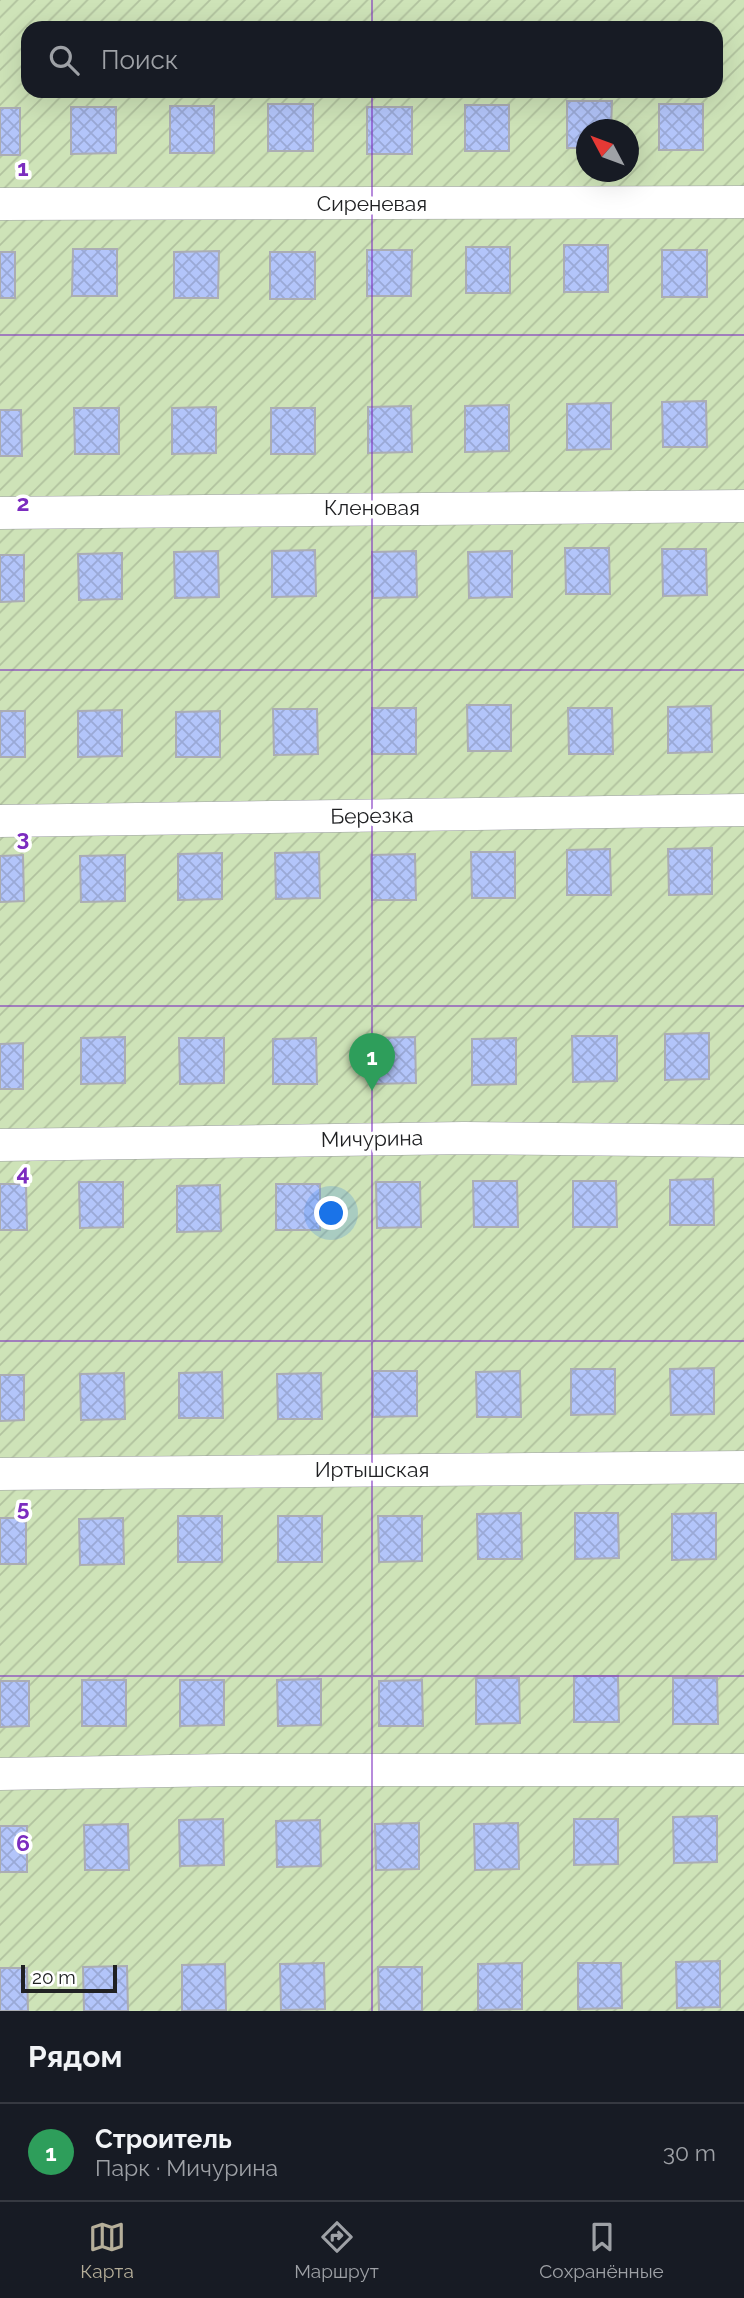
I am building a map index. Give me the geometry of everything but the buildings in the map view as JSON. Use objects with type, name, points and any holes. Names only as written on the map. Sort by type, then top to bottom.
[{"type":"street","name":"Сиреневая","points":[[0,204],[744,202]]},
{"type":"street","name":"Кленовая","points":[[0,513],[744,506]]},
{"type":"street","name":"Березка","points":[[0,821],[744,810]]},
{"type":"street","name":"Мичурина","points":[[0,1145],[464,1138],[744,1141]]},
{"type":"street","name":"Иртышская","points":[[0,1474],[744,1467]]},
{"type":"street","points":[[0,1774],[225,1770],[744,1770]]},
{"type":"green space","points":[[0,0],[744,0],[744,2011],[0,2011]]},
{"type":"place","name":"Строитель","points":[[372,1091]]}]
